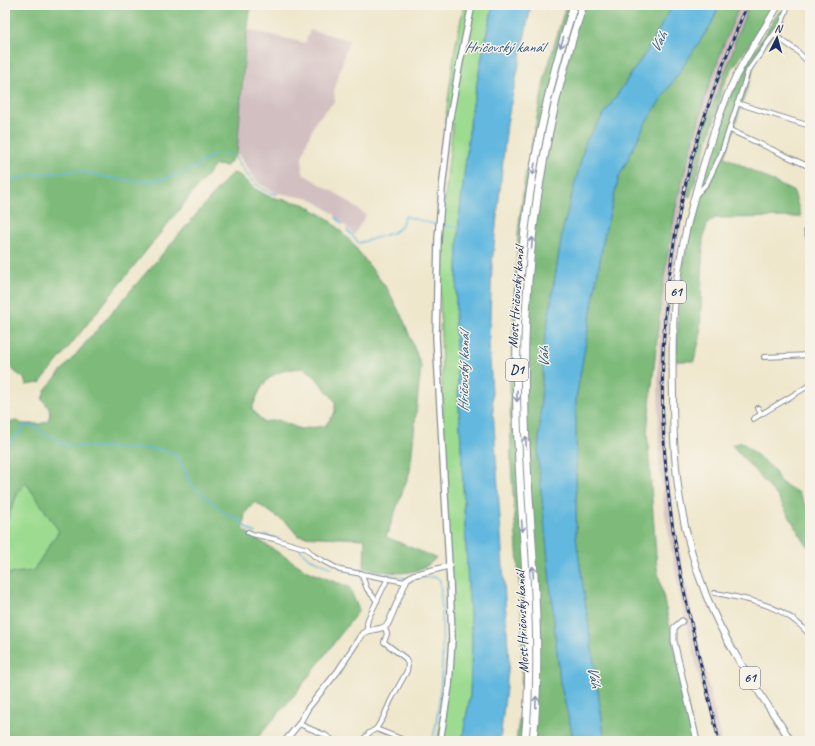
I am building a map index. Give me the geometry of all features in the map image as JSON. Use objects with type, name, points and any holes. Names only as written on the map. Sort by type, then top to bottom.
[{"type":"highway","name":"Most Hričovský kanál","points":[[525,741],[529,690],[529,638],[517,416],[519,296],[526,226],[538,145],[555,68],[574,5]]},
{"type":"highway","name":"Most Hričovský kanál","points":[[533,741],[536,690],[536,632],[527,477],[525,407],[525,344],[529,276],[534,227],[546,147],[566,58],[583,5]]},
{"type":"main road","points":[[440,741],[449,686],[452,656],[452,615],[437,352],[438,239],[450,117],[472,5]]},
{"type":"main road","name":"61","points":[[778,5],[731,85],[716,124],[694,197],[680,260],[673,318],[673,431],[675,467],[682,515],[692,556],[713,612],[738,659],[791,741]]},
{"type":"street","points":[[694,197],[710,178],[722,154],[748,71],[782,23],[788,5]]},
{"type":"street","points":[[774,34],[796,50],[810,64]]},
{"type":"street","points":[[737,103],[810,126]]},
{"type":"street","points":[[730,130],[810,167]]},
{"type":"street","points":[[810,227],[806,231],[810,242]]},
{"type":"street","points":[[766,358],[810,355]]},
{"type":"street","points":[[753,418],[810,385]]},
{"type":"street","points":[[758,408],[761,414]]},
{"type":"street","points":[[248,532],[307,549],[314,556],[340,570],[405,582]]},
{"type":"street","points":[[285,741],[299,724],[308,708],[338,671],[359,638],[367,630],[385,628],[390,621],[405,582],[413,575],[449,566]]},
{"type":"street","points":[[362,575],[367,589],[376,601]]},
{"type":"street","points":[[367,630],[366,624],[388,578]]},
{"type":"street","points":[[715,593],[754,601],[776,609],[791,617],[810,634]]},
{"type":"street","points":[[682,621],[674,628],[674,641],[698,741]]},
{"type":"street","points":[[362,741],[369,733],[376,729],[383,718],[408,664],[405,658],[384,642],[387,634],[385,628]]},
{"type":"street","points":[[299,724],[325,735],[334,741]]},
{"type":"street","points":[[376,729],[407,741]]},
{"type":"shaded area","points":[[741,5],[749,5],[707,120],[685,202],[672,278],[668,343],[666,344],[665,356],[665,433],[672,509],[687,592],[721,741],[714,741],[678,586],[664,508],[659,461],[658,367],[664,277],[677,200],[706,94],[725,41]]},
{"type":"shaded area","points":[[247,29],[305,43],[310,30],[349,40],[334,91],[335,101],[316,121],[302,158],[303,174],[342,197],[366,215],[354,235],[334,214],[312,199],[277,193],[259,184],[237,153]]},
{"type":"green space","points":[[5,5],[251,5],[245,47],[237,153],[227,166],[215,165],[40,383],[26,385],[24,378],[14,371],[9,365],[5,354]]},
{"type":"green space","points":[[464,5],[493,5],[471,115],[459,219],[455,325],[472,640],[470,696],[462,741],[437,741],[445,697],[448,623],[440,290],[443,216],[453,124],[445,123],[455,48]]},
{"type":"green space","points":[[566,5],[673,5],[646,52],[586,141],[563,229],[544,344],[538,459],[560,682],[574,741],[516,741],[521,707],[522,622],[511,464],[510,382],[518,233],[525,178],[545,77]]},
{"type":"green space","points":[[719,5],[740,5],[706,94],[677,200],[664,277],[647,431],[657,568],[695,741],[605,741],[576,537],[576,399],[604,237],[619,177],[646,122],[712,23]]},
{"type":"green space","points":[[749,5],[774,5],[761,28],[730,72],[721,91],[719,105],[690,197],[687,196],[707,120]]},
{"type":"green space","points":[[780,10],[783,13],[776,29],[755,60],[725,157],[794,192],[801,217],[715,218],[707,224],[703,239],[700,338],[694,361],[676,361],[678,312],[684,260],[697,201],[706,169],[716,138],[721,128],[732,91],[745,66]]},
{"type":"green space","points":[[232,173],[239,175],[255,189],[270,197],[304,204],[330,220],[352,243],[388,290],[404,321],[421,366],[410,471],[386,537],[436,558],[428,565],[411,572],[402,573],[364,568],[365,539],[298,536],[288,524],[255,502],[245,513],[243,530],[309,572],[349,587],[359,610],[296,693],[259,736],[252,741],[5,741],[5,574],[33,571],[59,531],[26,483],[19,490],[5,524],[5,426],[11,422],[17,421],[22,424],[40,424],[48,421],[50,414],[49,409],[42,399],[45,390]],"holes":[[[303,368],[312,373],[335,401],[335,412],[325,426],[300,429],[278,420],[263,422],[252,409],[260,390],[265,383],[276,374],[283,371]]]},
{"type":"green space","points":[[742,442],[774,470],[780,482],[799,493],[810,513],[810,551],[777,496],[732,445]]},
{"type":"green space","points":[[26,483],[59,531],[33,571],[5,574],[5,524],[19,490]]},
{"type":"water","name":"Hričovský kanál","points":[[493,5],[531,5],[507,123],[492,264],[489,344],[509,662],[500,741],[462,741],[470,696],[472,640],[455,325],[459,219],[471,115]]},
{"type":"water","name":"Váh","points":[[673,5],[719,5],[712,23],[646,122],[619,177],[604,237],[576,399],[576,537],[605,741],[574,741],[560,682],[538,459],[544,344],[563,229],[586,141],[646,52]]},
{"type":"waterway","points":[[5,181],[37,174],[77,171],[123,180],[152,180],[179,175],[193,169],[216,154]]},
{"type":"waterway","points":[[222,154],[229,155]]},
{"type":"waterway","points":[[235,157],[252,180],[263,189],[277,194]]},
{"type":"waterway","points":[[347,230],[359,243],[392,233],[400,228],[405,216],[437,225]]},
{"type":"waterway","points":[[336,217],[342,224]]},
{"type":"waterway","points":[[441,226],[459,227]]},
{"type":"waterway","points":[[6,448],[24,426],[35,426],[42,432],[70,446],[156,449],[172,453],[177,457],[185,470],[190,484],[225,513],[239,520],[249,530],[256,533]]},
{"type":"waterway","points":[[265,535],[279,539]]},
{"type":"waterway","points":[[300,550],[309,558],[332,568]]},
{"type":"waterway","points":[[340,567],[405,578]]},
{"type":"waterway","points":[[413,578],[436,577],[440,580],[442,673],[439,704],[432,741]]},
{"type":"railway","points":[[719,741],[679,566],[670,508],[665,463],[663,418],[664,328],[668,284],[675,239],[683,195],[694,151],[705,114],[747,5]]}]
